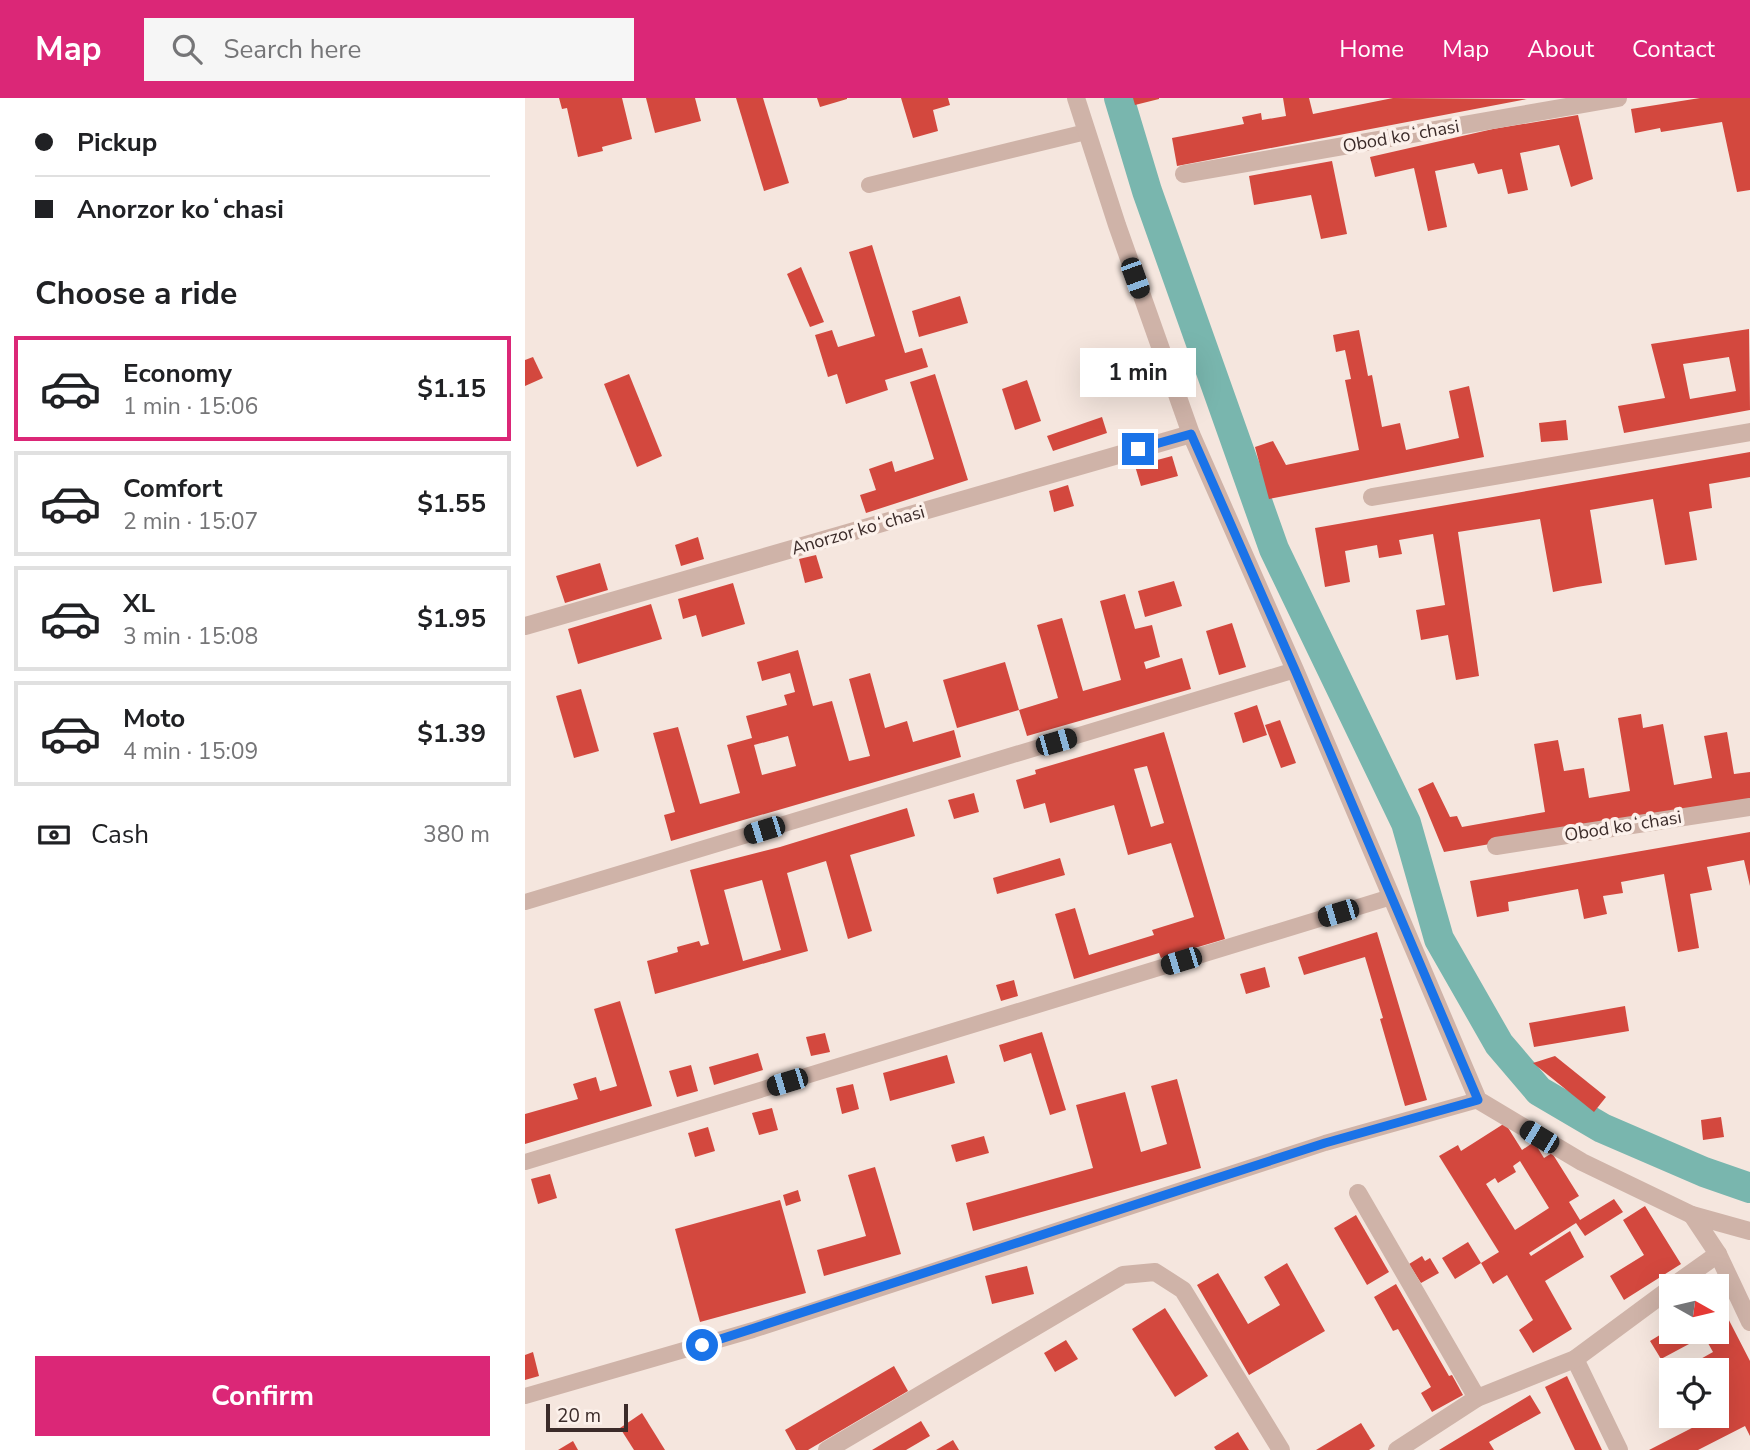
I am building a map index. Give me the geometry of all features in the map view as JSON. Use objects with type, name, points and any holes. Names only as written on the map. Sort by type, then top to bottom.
[{"type":"street","points":[[1076,98],[1191,434],[1295,670],[1478,1100],[1582,1162],[1692,1215],[1750,1231]]},
{"type":"street","name":"Obod koʻchasi","points":[[1184,174],[1618,98]]},
{"type":"street","points":[[1372,497],[1750,432]]},
{"type":"street","name":"Anorzor koʻchasi","points":[[525,626],[1191,434]]},
{"type":"street","name":"Obod koʻchasi","points":[[1496,846],[1750,807]]},
{"type":"street","points":[[1358,1193],[1476,1398]]},
{"type":"street","points":[[1692,1215],[1718,1254],[1750,1322]]},
{"type":"street","points":[[1690,1274],[1718,1254]]},
{"type":"street","points":[[827,1450],[1123,1275],[1155,1272],[1183,1290],[1281,1450]]},
{"type":"street","points":[[1397,1450],[1476,1398],[1575,1359],[1659,1297]]},
{"type":"street","points":[[1575,1359],[1619,1450]]},
{"type":"lane","points":[[869,185],[1086,132]]},
{"type":"lane","points":[[525,902],[1295,670]]},
{"type":"lane","points":[[525,1162],[1391,897]]},
{"type":"lane","points":[[525,1396],[753,1330],[1325,1143],[1478,1100]]},
{"type":"building","points":[[559,98],[622,98],[632,139],[602,147],[603,151],[578,157],[567,108],[562,109]]},
{"type":"building","points":[[646,98],[695,98],[701,121],[655,133]]},
{"type":"building","points":[[736,98],[763,98],[789,183],[764,191]]},
{"type":"building","points":[[817,98],[847,98],[847,99],[820,107]]},
{"type":"building","points":[[901,98],[948,98],[950,105],[933,110],[938,131],[913,138]]},
{"type":"building","points":[[1133,98],[1159,98],[1159,99],[1135,105]]},
{"type":"building","points":[[1283,98],[1309,98],[1313,114],[1393,98],[1527,99],[1177,166],[1172,138],[1244,124],[1242,117],[1261,113],[1262,120],[1286,116]]},
{"type":"building","points":[[1700,98],[1750,98],[1750,190],[1737,192],[1722,122],[1661,132],[1660,128],[1635,133],[1631,109]]},
{"type":"building","points":[[1578,115],[1593,179],[1571,187],[1559,145],[1520,153],[1528,190],[1508,194],[1502,169],[1478,174],[1474,163],[1435,171],[1447,227],[1428,231],[1414,168],[1375,177],[1370,157],[1493,129]]},
{"type":"building","points":[[1332,161],[1347,234],[1321,239],[1311,195],[1254,205],[1249,176]]},
{"type":"building","points":[[872,245],[905,353],[922,348],[928,367],[885,380],[888,390],[846,404],[837,374],[828,377],[815,335],[832,330],[838,347],[875,336],[849,252]]},
{"type":"building","points":[[801,267],[824,322],[810,327],[787,274]]},
{"type":"building","points":[[960,296],[968,323],[919,337],[912,311]]},
{"type":"building","points":[[1749,329],[1750,410],[1624,433],[1618,406],[1665,398],[1651,344]],"holes":[[[1729,357],[1736,391],[1690,399],[1683,364]]]},
{"type":"building","points":[[1359,330],[1368,376],[1372,375],[1382,427],[1400,423],[1406,450],[1459,438],[1449,391],[1469,386],[1484,457],[1269,499],[1255,447],[1273,441],[1286,465],[1359,450],[1345,380],[1351,379],[1345,350],[1336,352],[1333,335]]},
{"type":"building","points":[[533,357],[543,378],[525,386],[525,360]]},
{"type":"building","points":[[629,374],[662,456],[637,467],[604,384]]},
{"type":"building","points":[[935,374],[968,480],[866,513],[860,495],[876,490],[869,469],[892,461],[895,472],[934,459],[910,382]]},
{"type":"building","points":[[1027,380],[1041,421],[1015,430],[1002,389]]},
{"type":"building","points":[[1102,417],[1107,433],[1053,451],[1047,436]]},
{"type":"building","points":[[1566,420],[1568,440],[1541,442],[1539,423]]},
{"type":"building","points":[[1750,452],[1750,477],[1709,484],[1712,508],[1689,512],[1697,560],[1665,565],[1653,499],[1590,510],[1602,583],[1553,592],[1540,519],[1458,532],[1479,676],[1456,680],[1448,635],[1421,640],[1416,610],[1445,605],[1433,534],[1399,540],[1402,554],[1379,558],[1377,545],[1345,551],[1350,582],[1325,587],[1315,528]]},
{"type":"building","points":[[1172,456],[1178,476],[1141,486],[1135,466]]},
{"type":"building","points":[[1068,485],[1074,506],[1054,512],[1049,491]]},
{"type":"building","points":[[698,537],[704,559],[681,566],[675,545]]},
{"type":"building","points":[[816,555],[823,578],[805,583],[799,559]]},
{"type":"building","points":[[600,563],[608,590],[565,603],[556,576]]},
{"type":"building","points":[[1174,581],[1182,606],[1145,617],[1138,591]]},
{"type":"building","points":[[733,583],[745,624],[702,637],[696,615],[683,619],[678,599]]},
{"type":"building","points":[[1125,594],[1135,629],[1152,625],[1160,657],[1144,662],[1146,669],[1182,658],[1191,689],[1027,736],[1019,710],[1058,698],[1037,625],[1062,618],[1083,691],[1121,680],[1100,601]]},
{"type":"building","points":[[651,604],[662,639],[578,664],[568,629]]},
{"type":"building","points":[[1232,623],[1246,667],[1219,675],[1206,631]]},
{"type":"building","points":[[798,650],[813,706],[832,701],[849,761],[870,756],[849,679],[870,673],[885,728],[907,721],[913,742],[954,730],[961,757],[671,841],[664,815],[675,812],[653,733],[678,727],[700,804],[740,793],[727,745],[752,738],[746,716],[787,705],[784,695],[795,692],[790,673],[762,681],[757,662]],"holes":[[[788,736],[796,766],[762,775],[754,745]]]},
{"type":"building","points":[[1005,662],[1019,710],[957,728],[943,680]]},
{"type":"building","points":[[581,689],[599,751],[574,758],[556,696]]},
{"type":"building","points":[[1257,705],[1267,735],[1243,743],[1234,713]]},
{"type":"building","points":[[1641,714],[1643,728],[1663,724],[1674,785],[1712,778],[1704,736],[1727,732],[1734,774],[1750,772],[1750,799],[1444,852],[1418,789],[1433,782],[1450,817],[1457,816],[1462,827],[1545,812],[1534,744],[1558,740],[1564,771],[1584,768],[1589,798],[1630,791],[1618,718]]},
{"type":"building","points":[[1280,720],[1296,763],[1281,768],[1265,725]]},
{"type":"building","points":[[1164,732],[1225,939],[1161,958],[1159,953],[1074,979],[1055,914],[1075,908],[1089,955],[1154,935],[1152,930],[1194,917],[1171,843],[1128,855],[1114,805],[1050,823],[1045,803],[1024,809],[1016,780],[1036,774],[1035,770]],"holes":[[[1147,766],[1164,823],[1151,827],[1134,769]]]},
{"type":"building","points":[[974,793],[979,812],[954,819],[948,800]]},
{"type":"building","points":[[907,808],[915,836],[850,855],[872,931],[848,939],[826,861],[787,873],[808,951],[655,994],[647,961],[678,952],[677,947],[699,941],[701,946],[709,944],[690,870],[780,847]],"holes":[[[762,880],[781,950],[743,961],[724,890]]]},
{"type":"building","points":[[1750,832],[1750,886],[1744,860],[1707,867],[1712,890],[1690,894],[1699,948],[1678,952],[1664,874],[1621,882],[1623,893],[1603,896],[1607,914],[1584,919],[1578,889],[1508,902],[1509,911],[1477,917],[1470,881]]},
{"type":"building","points":[[1060,858],[1065,875],[997,894],[993,878]]},
{"type":"building","points":[[1377,932],[1427,1100],[1405,1106],[1365,957],[1304,975],[1298,957]]},
{"type":"building","points":[[1265,967],[1270,987],[1246,994],[1240,974]]},
{"type":"building","points":[[1014,980],[1018,996],[1001,1001],[996,985]]},
{"type":"building","points":[[620,1001],[652,1106],[525,1144],[525,1114],[578,1099],[573,1084],[596,1077],[600,1091],[617,1086],[594,1009]]},
{"type":"building","points":[[1625,1006],[1629,1031],[1534,1047],[1529,1023]]},
{"type":"building","points":[[1042,1032],[1066,1110],[1050,1115],[1031,1053],[1004,1062],[999,1045]]},
{"type":"building","points":[[825,1033],[830,1052],[811,1056],[806,1037]]},
{"type":"building","points":[[758,1053],[763,1070],[714,1085],[709,1067]]},
{"type":"building","points":[[947,1055],[955,1083],[890,1101],[883,1073]]},
{"type":"building","points":[[1555,1056],[1606,1097],[1594,1112],[1533,1063]]},
{"type":"building","points":[[691,1065],[698,1091],[677,1097],[669,1071]]},
{"type":"building","points":[[1177,1079],[1201,1168],[973,1231],[966,1203],[1093,1168],[1076,1105],[1125,1092],[1141,1152],[1167,1144],[1151,1086]]},
{"type":"building","points":[[853,1084],[859,1109],[842,1114],[836,1088]]},
{"type":"building","points":[[772,1108],[778,1130],[759,1135],[752,1113]]},
{"type":"building","points":[[1721,1117],[1724,1137],[1703,1140],[1701,1120]]},
{"type":"building","points":[[1505,1123],[1522,1150],[1534,1142],[1544,1158],[1552,1153],[1579,1196],[1569,1202],[1580,1220],[1614,1199],[1623,1212],[1585,1236],[1576,1223],[1529,1253],[1531,1256],[1570,1231],[1584,1257],[1545,1281],[1572,1329],[1533,1353],[1519,1330],[1533,1320],[1507,1275],[1493,1284],[1481,1263],[1499,1252],[1439,1156],[1458,1145],[1461,1151]],"holes":[[[1520,1161],[1549,1208],[1515,1230],[1486,1184],[1495,1178],[1498,1183],[1516,1172],[1513,1166]]]},
{"type":"building","points":[[708,1127],[715,1151],[695,1157],[688,1133]]},
{"type":"building","points":[[984,1136],[989,1153],[956,1162],[951,1145]]},
{"type":"building","points":[[875,1167],[901,1254],[824,1276],[817,1250],[866,1236],[848,1175]]},
{"type":"building","points":[[550,1174],[557,1198],[538,1204],[531,1179]]},
{"type":"building","points":[[798,1190],[801,1201],[786,1206],[783,1195]]},
{"type":"building","points":[[780,1200],[806,1293],[700,1322],[675,1229]]},
{"type":"building","points":[[1645,1206],[1681,1264],[1665,1274],[1659,1274],[1659,1278],[1624,1300],[1610,1276],[1644,1255],[1623,1220]]},
{"type":"building","points":[[1356,1215],[1389,1272],[1367,1285],[1334,1228]]},
{"type":"building","points":[[1468,1242],[1481,1263],[1455,1279],[1442,1258]]},
{"type":"building","points":[[1422,1256],[1425,1261],[1430,1258],[1439,1273],[1421,1283],[1409,1264]]},
{"type":"building","points":[[1287,1263],[1325,1331],[1249,1375],[1197,1285],[1218,1273],[1248,1324],[1280,1305],[1264,1277]]},
{"type":"building","points":[[1027,1266],[1034,1294],[992,1304],[985,1276]]},
{"type":"building","points":[[1396,1284],[1449,1376],[1452,1375],[1463,1395],[1432,1412],[1421,1393],[1431,1387],[1398,1329],[1393,1331],[1374,1297]]},
{"type":"building","points":[[1165,1308],[1208,1376],[1175,1397],[1132,1329]]},
{"type":"building","points":[[1729,1320],[1750,1361],[1750,1436],[1745,1426],[1698,1450],[1649,1450],[1692,1428],[1729,1428],[1729,1358],[1702,1358],[1713,1352],[1708,1344],[1729,1344]]},
{"type":"building","points":[[1659,1336],[1659,1344],[1689,1344],[1660,1358],[1650,1341]]},
{"type":"building","points":[[1066,1340],[1078,1359],[1055,1372],[1044,1353]]},
{"type":"building","points":[[533,1352],[539,1376],[525,1380],[525,1355]]},
{"type":"building","points":[[894,1366],[908,1391],[808,1450],[796,1450],[785,1430]]},
{"type":"building","points":[[1567,1376],[1602,1450],[1575,1450],[1545,1387]]},
{"type":"building","points":[[1530,1395],[1541,1413],[1489,1442],[1494,1450],[1439,1450]]},
{"type":"building","points":[[642,1413],[665,1450],[634,1450],[620,1428]]},
{"type":"building","points":[[921,1421],[930,1436],[906,1450],[872,1450]]},
{"type":"building","points":[[1361,1423],[1375,1446],[1369,1450],[1316,1450]]},
{"type":"building","points":[[1238,1432],[1249,1450],[1216,1450],[1214,1447]]},
{"type":"building","points":[[953,1440],[959,1450],[936,1450]]},
{"type":"building","points":[[573,1441],[578,1450],[558,1450]]},
{"type":"waterway","points":[[1119,98],[1147,191],[1274,549],[1406,823],[1439,939],[1499,1044],[1539,1091],[1602,1128],[1704,1172],[1750,1188]]},
{"type":"route","points":[[702,1345],[1325,1143],[1478,1100],[1295,670],[1191,434],[1138,449]]}]
